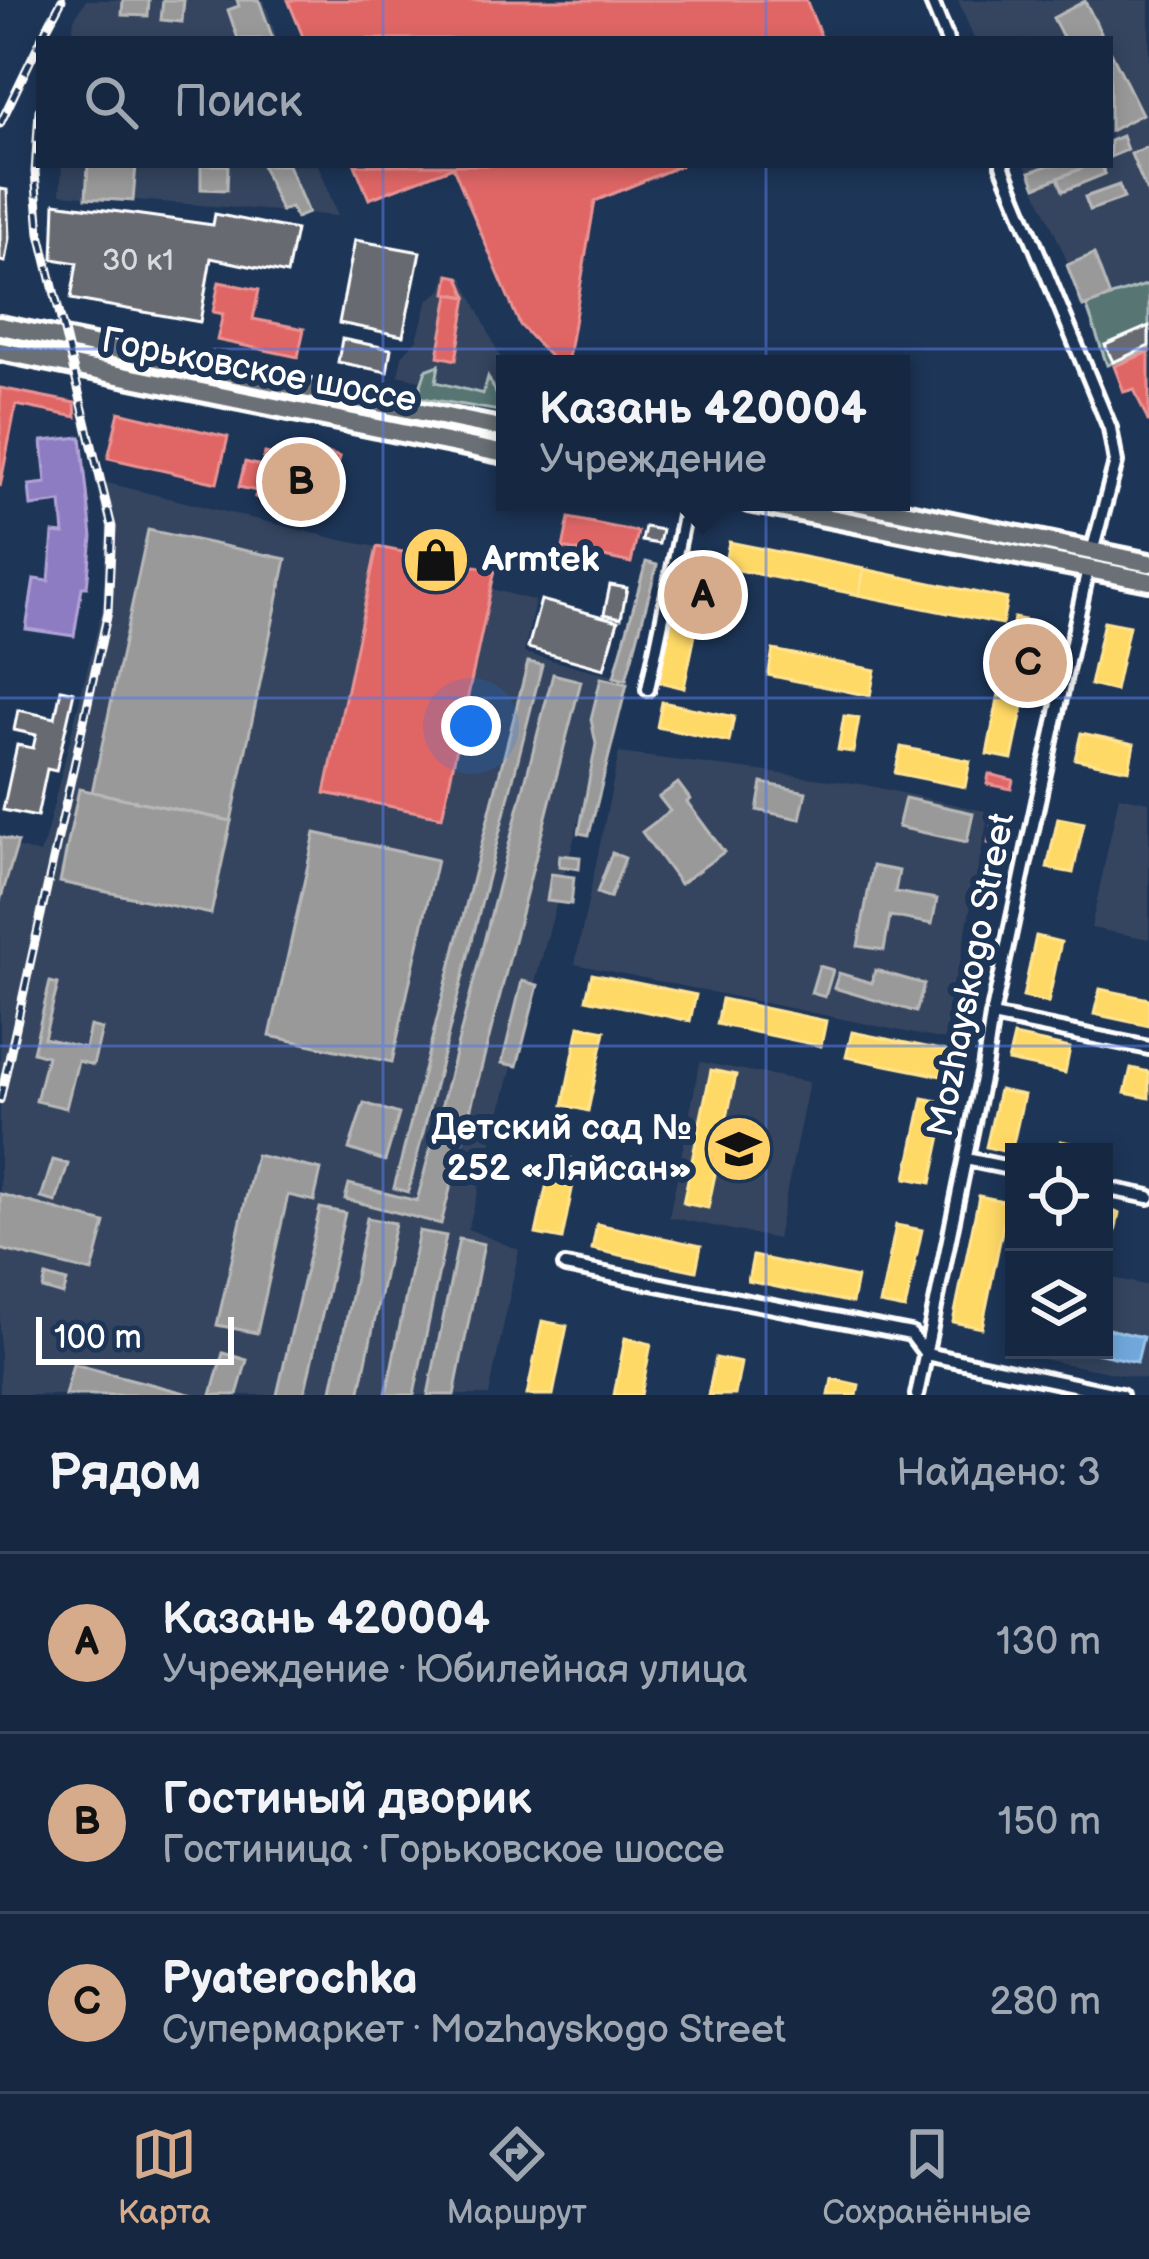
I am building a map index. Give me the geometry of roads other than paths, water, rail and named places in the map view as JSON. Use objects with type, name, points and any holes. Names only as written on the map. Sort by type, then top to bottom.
[{"type":"main road","name":"Горьковское шоссе","points":[[0,326],[496,427]]},
{"type":"main road","name":"Горьковское шоссе","points":[[0,351],[496,452]]},
{"type":"main road","points":[[801,511],[1090,560],[1149,563]]},
{"type":"main road","points":[[892,511],[1090,560],[1149,581]]},
{"type":"street","points":[[931,0],[946,36]]},
{"type":"street","name":"Mozhayskogo Street","points":[[917,1395],[992,1016],[1090,560],[1117,462],[1110,428],[1003,168]]},
{"type":"street","points":[[648,689],[684,511]]},
{"type":"street","points":[[992,1016],[1149,1048]]},
{"type":"street","points":[[966,1159],[1005,1167]]},
{"type":"street","points":[[1113,1190],[1149,1197]]},
{"type":"street","points":[[565,1266],[911,1334],[926,1354],[1121,1395]]},
{"type":"railway","points":[[43,36],[62,0]]},
{"type":"railway","points":[[0,124],[36,49]]},
{"type":"railway","points":[[0,1100],[108,612],[112,527],[40,234],[36,156]]},
{"type":"place","name":"Гостиный дворик","points":[[301,482]]},
{"type":"place","name":"Armtek","points":[[436,560]]},
{"type":"place","name":"Казань 420004","points":[[703,595]]},
{"type":"place","name":"Pyaterochka","points":[[1028,663]]},
{"type":"place","name":"Детский сад № 252 «Ляйсан»","points":[[739,1149]]}]
